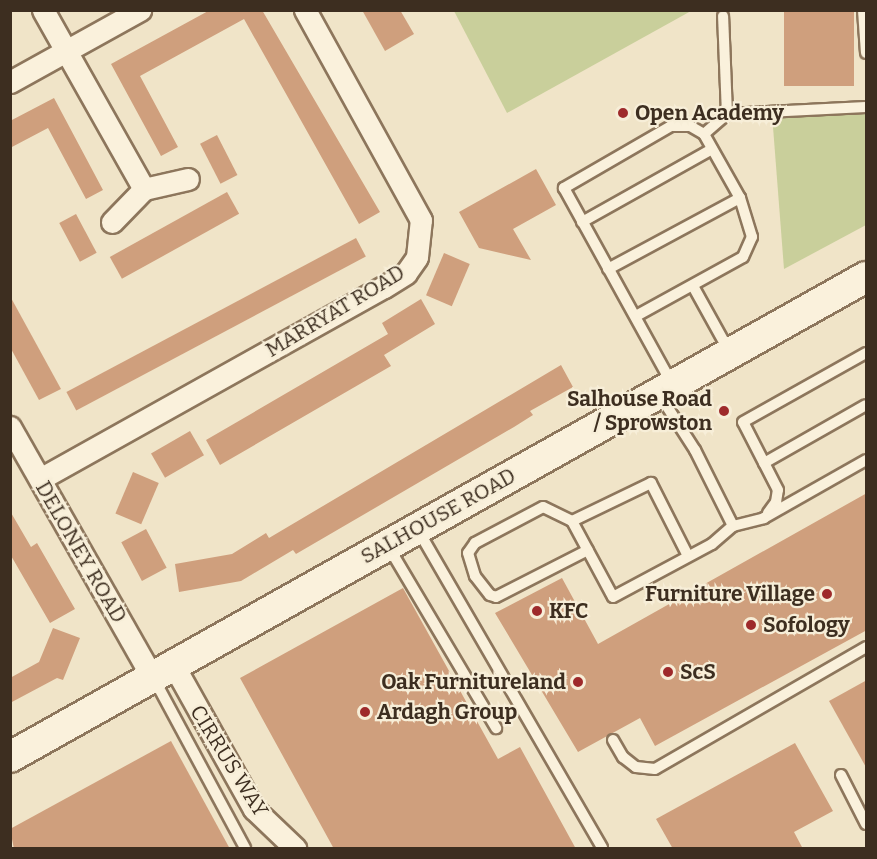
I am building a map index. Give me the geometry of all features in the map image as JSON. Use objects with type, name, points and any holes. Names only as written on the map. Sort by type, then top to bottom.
[{"type":"street","points":[[43,10],[144,189]]},
{"type":"street","points":[[10,82],[140,10]]},
{"type":"street","name":"MARRYAT ROAD","points":[[40,479],[384,287],[406,273],[417,257],[421,220],[306,10]]},
{"type":"street","points":[[112,222],[144,189],[188,179]]},
{"type":"street","name":"SALHOUSE ROAD","points":[[10,757],[386,544],[867,277]]},
{"type":"street","name":"DELONEY ROAD","points":[[10,427],[40,479],[163,671]]},
{"type":"street","name":"CIRRUS WAY","points":[[163,671],[254,809],[295,849]]},
{"type":"lane","points":[[863,10],[867,53]]},
{"type":"lane","points":[[723,16],[727,114]]},
{"type":"lane","points":[[705,134],[727,114],[867,107]]},
{"type":"lane","points":[[636,316],[743,257],[752,237],[740,198],[705,134],[690,126],[671,126],[564,188],[636,316],[666,390],[733,526]]},
{"type":"lane","points":[[582,222],[712,149]]},
{"type":"lane","points":[[608,269],[740,198]]},
{"type":"lane","points":[[693,286],[730,354]]},
{"type":"lane","points":[[764,518],[778,496],[743,422],[867,352]]},
{"type":"lane","points":[[764,463],[867,405]]},
{"type":"lane","points":[[588,550],[496,597],[490,595],[475,576],[468,554],[475,543],[543,507],[572,521],[614,597],[688,556],[733,526],[764,518],[867,460]]},
{"type":"lane","points":[[572,521],[651,483],[688,556]]},
{"type":"lane","points":[[417,527],[602,849]]},
{"type":"lane","points":[[386,544],[496,728]]},
{"type":"lane","points":[[613,740],[623,757],[636,767],[655,769],[867,647]]},
{"type":"lane","points":[[163,671],[245,849]]},
{"type":"lane","points":[[841,775],[867,824]]},
{"type":"green space","points":[[454,11],[691,11],[507,113]]},
{"type":"green space","points":[[866,101],[866,225],[784,269],[772,114]]},
{"type":"building","points":[[210,10],[262,10],[380,212],[359,224],[244,19],[140,76],[178,147],[161,156],[111,64]]},
{"type":"building","points":[[362,10],[400,10],[414,34],[385,51]]},
{"type":"building","points":[[784,10],[854,10],[854,86],[784,86]]},
{"type":"building","points":[[54,98],[103,190],[86,199],[48,128],[10,148],[10,121]]},
{"type":"building","points":[[217,135],[237,175],[221,184],[200,144]]},
{"type":"building","points":[[536,169],[556,205],[513,229],[531,260],[479,248],[459,212]]},
{"type":"building","points":[[227,192],[239,214],[122,279],[110,257]]},
{"type":"building","points":[[76,214],[97,253],[80,262],[59,223]]},
{"type":"building","points":[[356,238],[366,257],[76,411],[66,392]]},
{"type":"building","points":[[444,253],[470,264],[452,306],[426,295]]},
{"type":"building","points":[[10,296],[61,389],[39,400],[10,347]]},
{"type":"building","points":[[421,299],[435,324],[384,355],[391,366],[220,465],[206,440],[388,334],[382,323]]},
{"type":"building","points":[[561,365],[573,387],[530,411],[533,415],[514,427],[296,554],[293,550],[241,581],[179,592],[175,564],[232,554],[266,533],[269,538]]},
{"type":"building","points":[[190,431],[204,455],[165,478],[151,454]]},
{"type":"building","points":[[133,472],[159,483],[141,524],[115,513]]},
{"type":"building","points":[[867,493],[867,630],[655,746],[640,718],[578,752],[495,613],[562,578],[598,644]]},
{"type":"building","points":[[10,511],[31,547],[37,543],[75,609],[50,623],[10,554]]},
{"type":"building","points":[[146,529],[167,568],[142,581],[121,542]]},
{"type":"building","name":"Ardagh Group","points":[[403,588],[498,759],[520,747],[576,849],[334,849],[240,678]]},
{"type":"building","points":[[53,628],[80,638],[63,680],[57,678],[10,703],[10,678],[39,662]]},
{"type":"building","points":[[867,680],[867,769],[829,701]]},
{"type":"building","points":[[171,741],[230,849],[14,849],[10,829]]},
{"type":"building","points":[[795,743],[833,811],[794,832],[803,849],[673,849],[656,819]]},
{"type":"place","name":"Open Academy","points":[[623,113]]},
{"type":"place","name":"Salhouse Road / Sprowston","points":[[724,411]]},
{"type":"place","name":"Furniture Village","points":[[827,594]]},
{"type":"place","name":"KFC","points":[[537,611]]},
{"type":"place","name":"Sofology","points":[[751,625]]},
{"type":"place","name":"ScS","points":[[668,672]]},
{"type":"place","name":"Oak Furnitureland","points":[[578,682]]},
{"type":"place","name":"Ardagh Group","points":[[365,712]]}]
